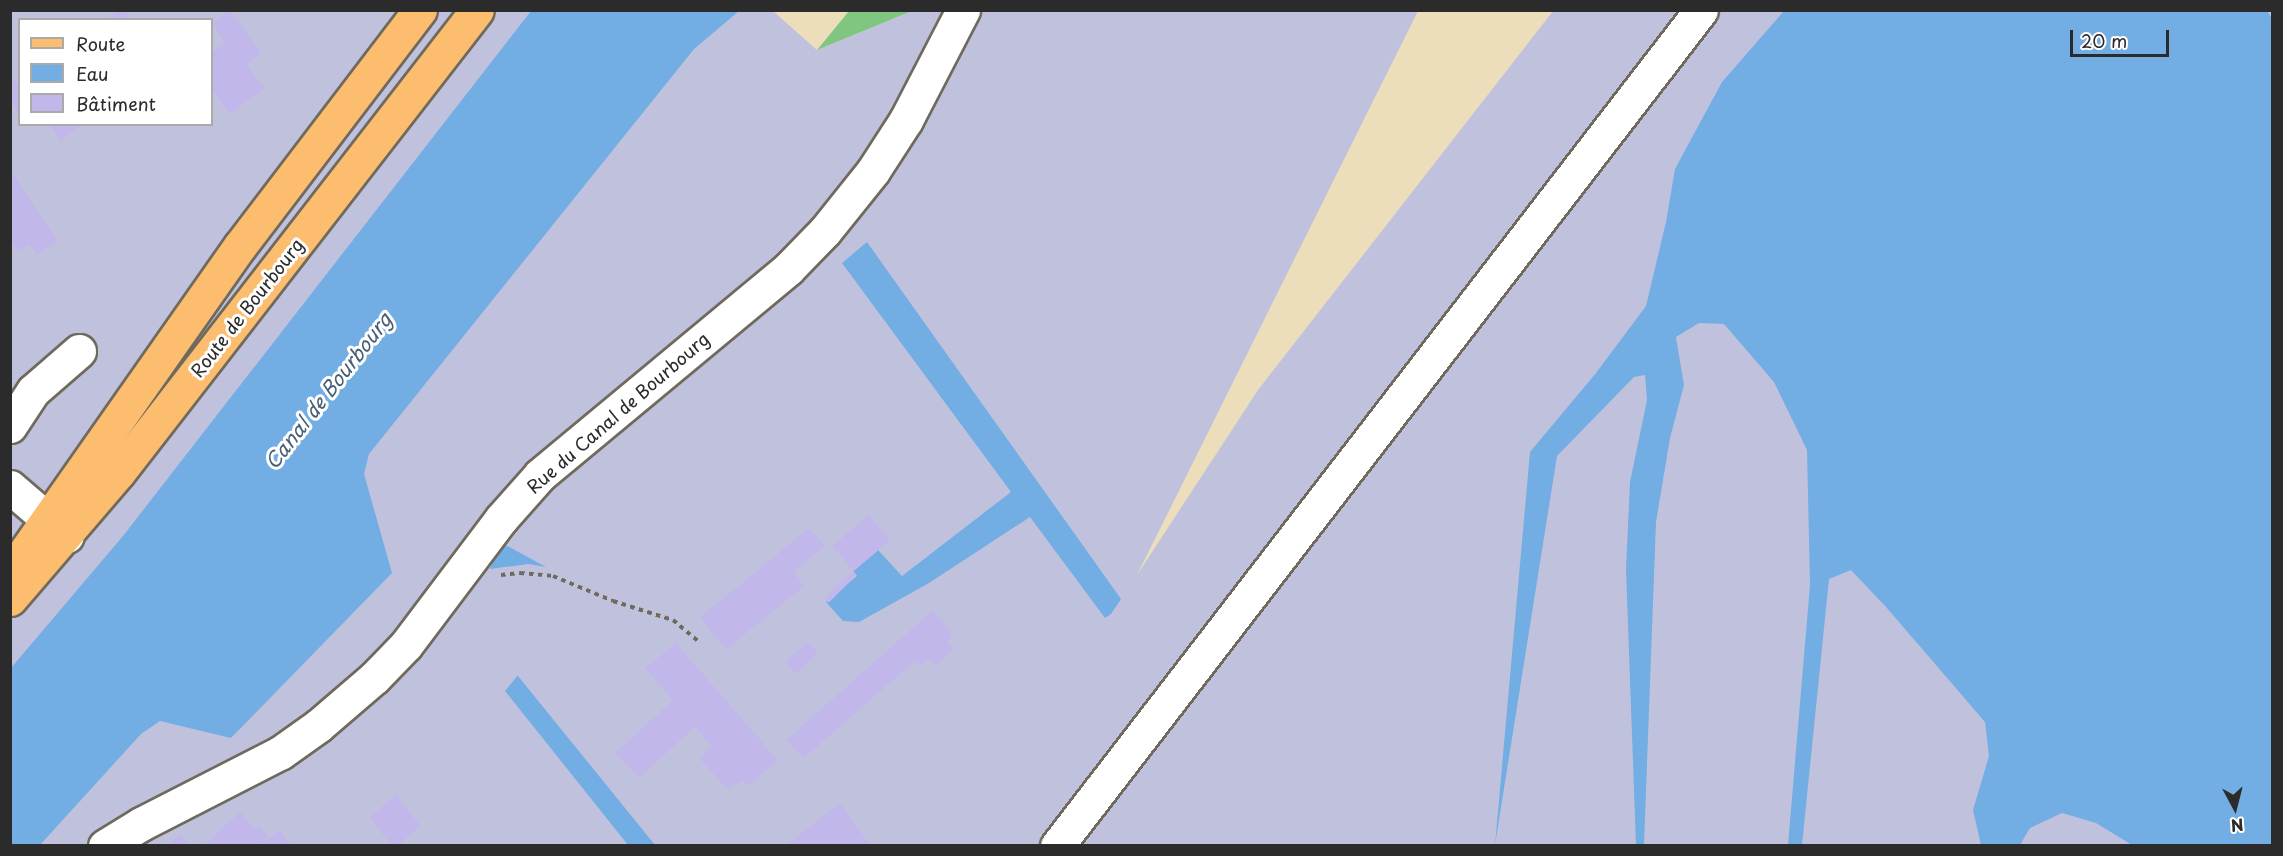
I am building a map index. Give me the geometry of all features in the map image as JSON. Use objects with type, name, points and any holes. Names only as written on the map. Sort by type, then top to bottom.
[{"type":"main road","name":"Route de Bourbourg","points":[[10,599],[240,246],[420,10]]},
{"type":"main road","name":"Route de Bourbourg","points":[[10,573],[58,527],[477,10]]},
{"type":"street","name":"Rue du Canal de Bourbourg","points":[[105,846],[141,824],[280,753],[318,726],[391,662],[501,519],[540,475],[788,269],[825,231],[873,171],[906,120],[963,10]]},
{"type":"street","points":[[1057,846],[1701,10]]},
{"type":"street","points":[[10,426],[33,391],[79,351]]},
{"type":"street","points":[[10,487],[58,527]]},
{"type":"path","points":[[448,590],[502,574],[553,576],[613,601],[673,620],[698,641]]},
{"type":"shaded area","points":[[10,11],[773,11],[817,50],[912,11],[1418,11],[1137,575],[1258,390],[1553,11],[2272,11],[2272,845],[11,845]]},
{"type":"green space","points":[[849,10],[912,11],[817,50]]},
{"type":"water","points":[[2267,10],[2272,19],[2272,845],[2132,845],[2096,823],[2062,813],[2030,828],[2020,845],[1981,845],[1973,810],[1989,756],[1985,722],[1851,570],[1829,579],[1802,845],[1788,845],[1810,585],[1807,450],[1774,382],[1724,324],[1699,323],[1676,337],[1684,385],[1670,438],[1656,522],[1644,845],[1636,845],[1626,569],[1630,482],[1647,400],[1645,375],[1634,377],[1557,456],[1495,845],[1530,452],[1596,373],[1646,306],[1666,222],[1675,169],[1722,82],[1784,11]]},
{"type":"water","name":"Canal de Bourbourg","points":[[531,11],[739,11],[694,49],[369,454],[364,474],[392,573],[231,738],[160,721],[141,734],[40,845],[11,845],[11,668],[123,536]]},
{"type":"water","points":[[867,242],[1121,599],[1111,614],[1105,618],[1030,517],[929,583],[859,622],[843,621],[826,602],[857,576],[853,571],[878,550],[902,576],[1011,492],[842,263]]},
{"type":"water","points":[[500,542],[546,567],[528,564],[490,569]]},
{"type":"water","points":[[518,675],[655,845],[628,845],[505,691]]},
{"type":"building","points":[[119,10],[125,10],[130,18],[109,18]]},
{"type":"building","points":[[230,10],[261,53],[247,64],[265,89],[229,114],[213,90],[213,51],[224,43],[213,21]]},
{"type":"building","points":[[15,80],[18,84],[18,111],[10,100],[10,83]]},
{"type":"building","points":[[50,126],[81,126],[60,141]]},
{"type":"building","points":[[10,170],[58,241],[37,255],[29,244],[18,251],[10,240]]},
{"type":"building","points":[[869,515],[890,540],[853,571],[832,546]]},
{"type":"building","points":[[809,528],[825,546],[794,571],[804,586],[726,650],[700,617]]},
{"type":"building","points":[[852,571],[856,575],[829,603],[824,599]]},
{"type":"building","points":[[933,610],[953,635],[947,641],[953,649],[935,666],[928,658],[919,666],[915,661],[803,759],[786,740]]},
{"type":"building","points":[[808,642],[818,653],[796,674],[785,661]]},
{"type":"building","points":[[676,643],[778,760],[748,786],[743,781],[727,789],[699,758],[712,746],[695,727],[639,778],[615,753],[673,700],[645,668]]},
{"type":"building","points":[[396,795],[421,826],[397,846],[392,846],[369,817]]},
{"type":"building","points":[[840,803],[871,846],[785,846]]},
{"type":"building","points":[[240,812],[255,828],[260,826],[268,837],[259,846],[203,846]]},
{"type":"building","points":[[279,830],[292,846],[265,846],[263,843]]},
{"type":"building","points":[[180,834],[190,846],[168,846]]}]
